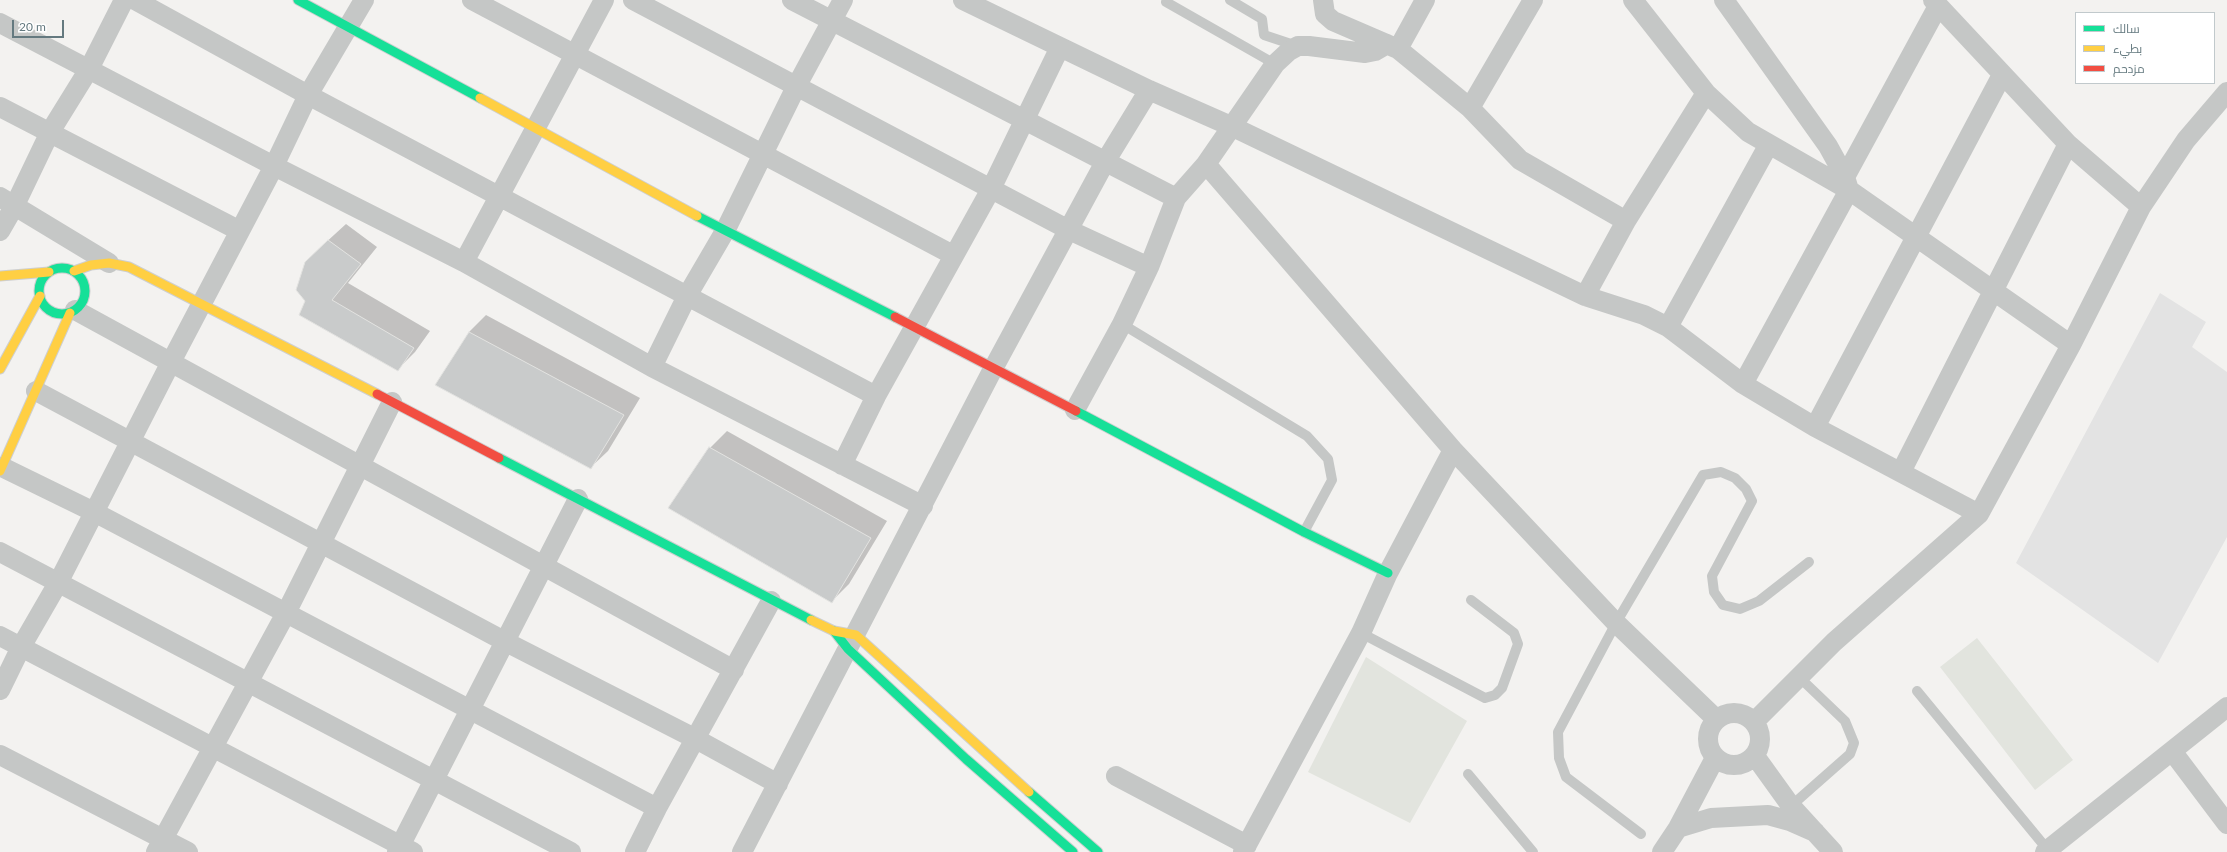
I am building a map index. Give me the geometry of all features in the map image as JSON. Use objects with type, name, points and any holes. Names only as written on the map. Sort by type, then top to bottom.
[{"type":"street","points":[[0,231],[8,201],[88,69],[124,0]]},
{"type":"street","points":[[135,0],[308,95],[876,396]]},
{"type":"street","points":[[298,0],[725,231],[994,367],[1304,532],[1388,573]]},
{"type":"street","points":[[0,690],[21,647],[58,583],[171,362],[274,166],[308,95],[364,0]]},
{"type":"street","points":[[472,0],[954,255]]},
{"type":"street","points":[[464,262],[604,0]]},
{"type":"street","points":[[633,0],[1069,230],[1149,267]]},
{"type":"street","points":[[792,0],[1176,198]]},
{"type":"street","points":[[652,366],[687,296],[725,231],[764,155],[796,87],[843,0]]},
{"type":"street","points":[[962,0],[1149,90],[1233,127],[1585,296],[1644,315],[1668,327],[1744,384],[1815,427],[1979,514]]},
{"type":"street","points":[[1323,0],[1325,14],[1333,21],[1392,46],[1470,108],[1520,160],[1626,221]]},
{"type":"street","points":[[1075,410],[1122,324],[1149,267],[1176,198],[1206,164],[1233,127],[1275,64],[1289,51],[1298,46],[1364,53],[1392,46],[1425,0]]},
{"type":"street","points":[[1470,108],[1533,0]]},
{"type":"street","points":[[1633,0],[1706,92],[1748,132],[1847,184],[1916,237],[2071,345]]},
{"type":"street","points":[[1724,0],[1828,146],[1847,184]]},
{"type":"street","points":[[1744,384],[1847,184],[1935,3],[2068,144],[2141,207]]},
{"type":"street","points":[[0,23],[274,166],[464,262],[652,366],[923,506]]},
{"type":"street","points":[[842,464],[876,396],[991,189],[1060,47]]},
{"type":"street","points":[[1815,427],[2002,75]]},
{"type":"street","points":[[742,852],[994,367],[1105,162],[1149,90]]},
{"type":"street","points":[[1585,296],[1626,221],[1706,92]]},
{"type":"street","points":[[1754,722],[1834,642],[1979,514],[2071,345],[2141,207],[2186,140],[2227,92]]},
{"type":"street","points":[[0,107],[240,231]]},
{"type":"street","points":[[1668,327],[1769,144]]},
{"type":"street","points":[[1901,472],[1992,290],[2068,144]]},
{"type":"street","points":[[1206,164],[1453,450],[1616,623],[1716,719]]},
{"type":"street","points":[[8,201],[108,263]]},
{"type":"street","points":[[74,271],[91,265],[108,263],[129,267],[392,402],[771,601],[834,631],[852,642],[974,744],[1098,852]]},
{"type":"street","points":[[0,276],[50,272],[62,268],[74,271],[79,276],[85,287],[83,300],[72,311],[1,469],[94,512],[657,808]]},
{"type":"street","points":[[0,369],[44,276],[50,272]]},
{"type":"street","points":[[0,280],[17,284]]},
{"type":"street","points":[[37,291],[48,309],[62,314],[72,311],[171,362],[734,670]]},
{"type":"street","points":[[36,390],[506,642],[696,739],[778,784]]},
{"type":"street","points":[[160,845],[247,682],[286,613],[392,402]]},
{"type":"street","points":[[1116,776],[1245,848],[1361,633],[1388,573],[1453,450]]},
{"type":"street","points":[[0,636],[212,747],[403,850],[433,780],[506,642],[543,565],[578,499]]},
{"type":"street","points":[[0,552],[571,852]]},
{"type":"street","points":[[635,852],[657,808],[771,601]]},
{"type":"street","points":[[834,631],[852,642],[966,759],[1073,852]]},
{"type":"street","points":[[2046,850],[2227,707]]},
{"type":"street","points":[[1731,712],[1748,716],[1754,722],[1760,739],[1755,756],[1740,765],[1722,763],[1715,758],[1710,750],[1708,734],[1716,719],[1731,712]]},
{"type":"street","points":[[2172,751],[2227,824]]},
{"type":"street","points":[[0,756],[160,845],[188,852]]},
{"type":"street","points":[[1755,756],[1791,806],[1832,852]]},
{"type":"street","points":[[1662,852],[1678,828],[1715,758]]},
{"type":"street","points":[[1678,828],[1711,818],[1768,815],[1790,821],[1815,832]]},
{"type":"lane","points":[[1167,0],[1166,2],[1275,64]]},
{"type":"lane","points":[[1230,0],[1262,19],[1264,35],[1298,46]]},
{"type":"lane","points":[[1122,324],[1307,436],[1328,459],[1332,480],[1304,532]]},
{"type":"lane","points":[[1641,834],[1566,777],[1559,758],[1558,732],[1616,623],[1703,475],[1721,472],[1735,478],[1746,489],[1752,501],[1712,576],[1714,592],[1723,605],[1740,609],[1759,601],[1810,562]]},
{"type":"lane","points":[[1361,633],[1485,698],[1496,695],[1502,688],[1518,644],[1514,634],[1471,600]]},
{"type":"lane","points":[[1791,806],[1850,754],[1854,743],[1845,721],[1799,677]]},
{"type":"lane","points":[[1917,691],[2046,850]]},
{"type":"lane","points":[[1468,774],[1533,852]]},
{"type":"shaded area","points":[[2160,293],[2206,322],[2192,347],[2227,372],[2227,537],[2158,663],[2016,563]]},
{"type":"shaded area","points":[[1977,638],[2073,760],[2035,790],[1940,667]]},
{"type":"shaded area","points":[[1366,657],[1467,721],[1410,823],[1308,772]]},
{"type":"building","points":[[328,240],[361,264],[332,300],[414,348],[398,371],[299,315],[305,301],[296,290],[305,262]]},
{"type":"building","points":[[469,332],[624,415],[591,469],[435,385]]},
{"type":"building","points":[[709,447],[871,538],[832,603],[668,508]]},
{"type":"traffic: fast","points":[[298,0],[480,98]]},
{"type":"traffic: fast","points":[[697,216],[895,317]]},
{"type":"traffic: fast","points":[[62,268],[75,272],[81,278],[85,291],[81,304],[75,310],[62,314],[49,310],[43,304],[39,291],[43,278],[49,272],[62,268]]},
{"type":"traffic: fast","points":[[1076,411],[1304,532],[1388,573]]},
{"type":"traffic: fast","points":[[499,458],[811,620]]},
{"type":"traffic: fast","points":[[834,631],[848,649],[966,759],[1073,852]]},
{"type":"traffic: fast","points":[[1029,792],[1098,852]]},
{"type":"traffic: slow","points":[[480,98],[697,216]]},
{"type":"traffic: slow","points":[[74,271],[91,265],[109,263],[129,267],[377,394]]},
{"type":"traffic: slow","points":[[0,276],[49,272]]},
{"type":"traffic: slow","points":[[0,369],[40,296]]},
{"type":"traffic: slow","points":[[0,471],[70,313]]},
{"type":"traffic: slow","points":[[811,620],[834,631],[856,635],[1029,792]]},
{"type":"traffic: jam","points":[[895,317],[1076,411]]},
{"type":"traffic: jam","points":[[377,394],[499,458]]}]
